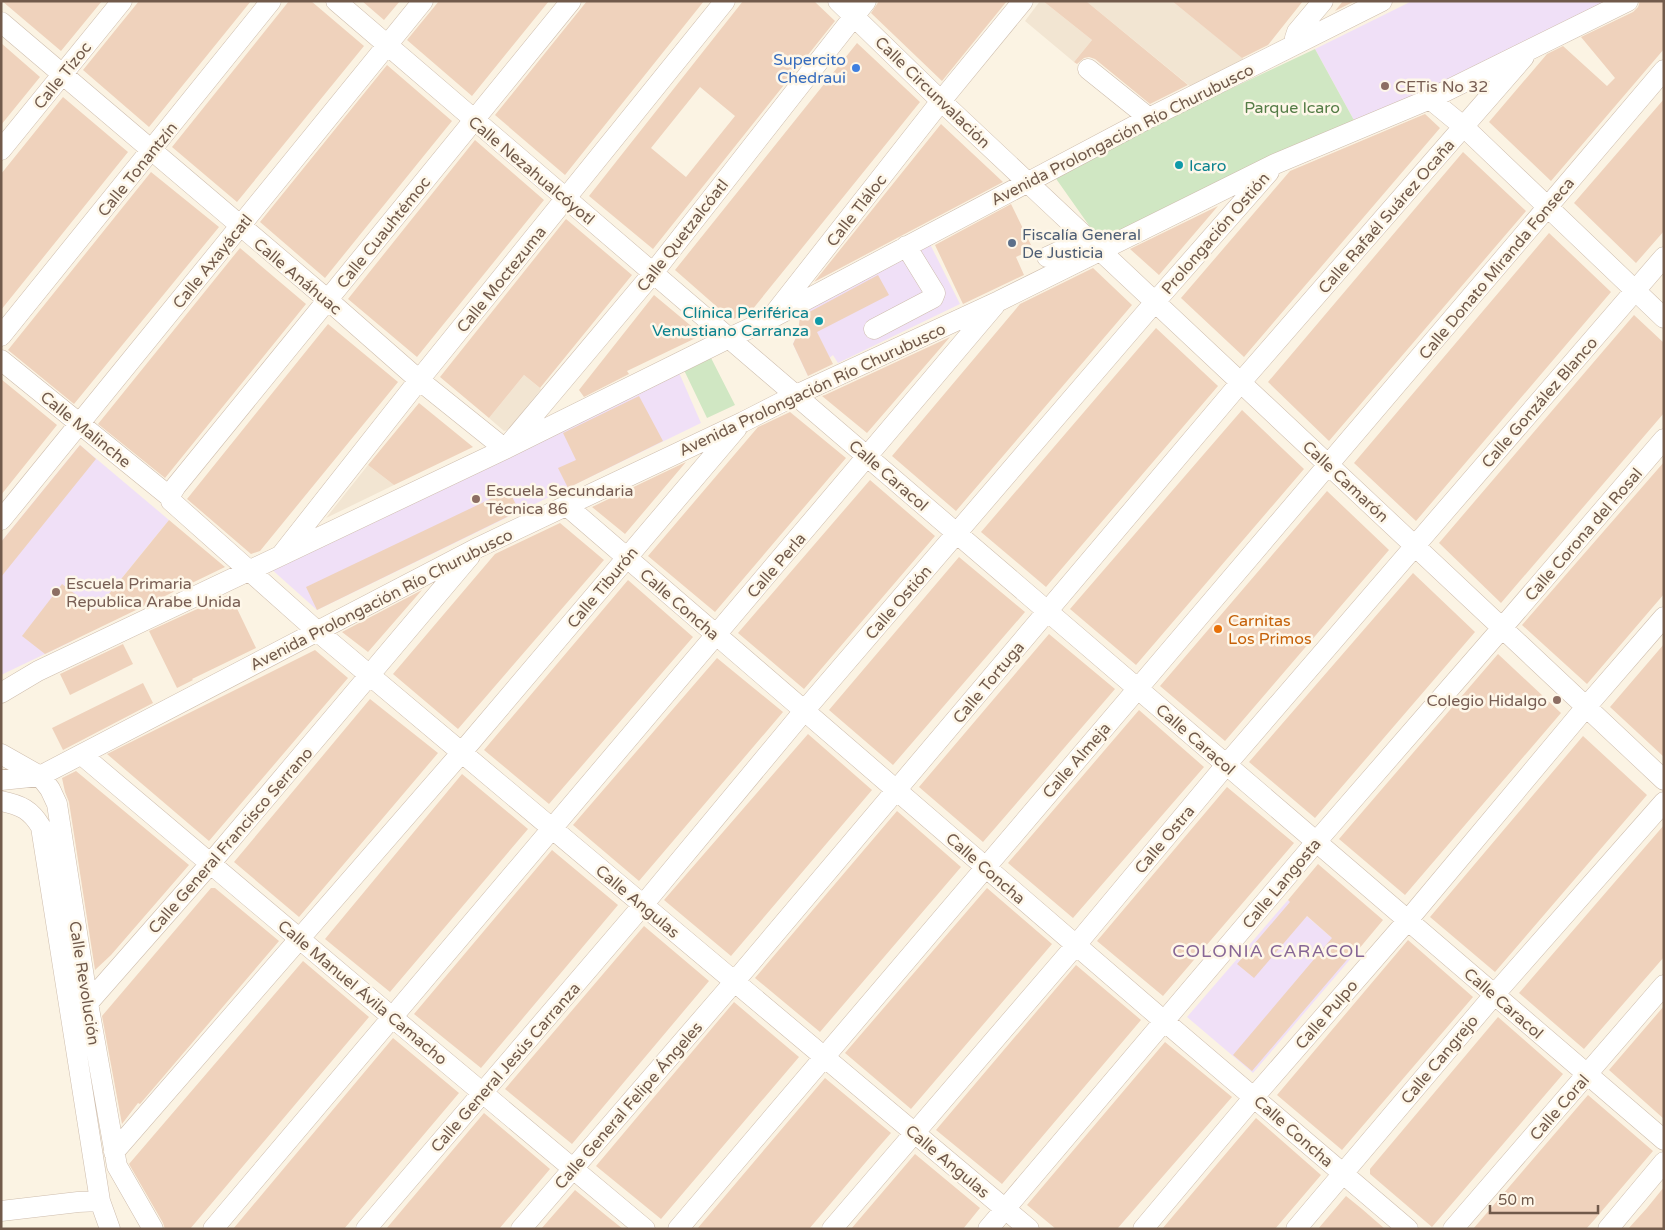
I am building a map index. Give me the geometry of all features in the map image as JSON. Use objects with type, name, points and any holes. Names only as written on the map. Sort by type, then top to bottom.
[{"type":"street","name":"Calle Tízoc","points":[[1,150],[122,1]]},
{"type":"street","name":"Calle Tonantzín","points":[[1,336],[272,1]]},
{"type":"street","name":"Calle Nezahualcóyotl","points":[[336,1],[729,338]]},
{"type":"street","name":"Calle Axayácatl","points":[[1,520],[423,1]]},
{"type":"street","name":"Calle Cuauhtémoc","points":[[173,491],[571,1]]},
{"type":"street","name":"Calle Moctezuma","points":[[279,558],[419,380],[725,1]]},
{"type":"street","name":"Calle Circunvalación","points":[[838,1],[860,9],[942,101],[1028,182]]},
{"type":"street","name":"Calle Tláloc","points":[[770,319],[1023,1]]},
{"type":"street","points":[[1297,43],[1295,38],[1297,32],[1323,1]]},
{"type":"street","name":"Avenida Prolongación Río Churubusco","points":[[1,692],[38,671],[279,558],[770,319],[1149,118],[1382,1]]},
{"type":"street","name":"Avenida Prolongación Río Churubusco","points":[[1,780],[40,776],[475,549],[796,395],[999,301],[1275,164],[1430,99],[1628,1]]},
{"type":"street","name":"Calle Quetzalcóatl","points":[[505,449],[653,273],[860,9]]},
{"type":"street","name":"Calle Anáhuac","points":[[1,22],[328,300],[419,380],[505,449]]},
{"type":"street","name":"Calle Rafaél Suárez Ocaña","points":[[1241,382],[1531,49]]},
{"type":"street","points":[[1088,69],[1149,118]]},
{"type":"street","name":"Calle Donato Miranda Fonseca","points":[[1328,464],[1664,70]]},
{"type":"street","points":[[1430,99],[1464,127],[1664,318]]},
{"type":"street","name":"Prolongación Ostión","points":[[1155,302],[1275,164]]},
{"type":"street","name":"Calle Camarón","points":[[1028,182],[1094,253],[1155,302],[1664,780]]},
{"type":"street","points":[[874,329],[933,298],[936,293],[906,246]]},
{"type":"street","points":[[1047,257],[1070,247],[1094,253]]},
{"type":"street","name":"Calle González Blanco","points":[[1415,546],[1664,257]]},
{"type":"street","name":"Calle Perla","points":[[213,1229],[999,301]]},
{"type":"street","name":"Calle Ostión","points":[[643,905],[804,711],[958,534],[1155,302]]},
{"type":"street","name":"Calle Caracol","points":[[729,338],[1664,1140]]},
{"type":"street","name":"Calle Malinche","points":[[1,360],[79,423],[173,491],[173,504],[249,571]]},
{"type":"street","name":"Calle Tortuga","points":[[735,981],[1241,382]]},
{"type":"street","name":"Calle Tiburón","points":[[114,1152],[462,752],[743,422]]},
{"type":"street","name":"Calle Corona del Rosal","points":[[1502,628],[1664,440]]},
{"type":"street","name":"Calle Almeja","points":[[678,1229],[1328,464]]},
{"type":"street","name":"Calle Concha","points":[[566,506],[984,867],[1408,1229]]},
{"type":"street","name":"Calle Ostra","points":[[832,1229],[1076,945],[1226,765],[1415,546]]},
{"type":"street","name":"Calle General Francisco Serrano","points":[[88,1003],[371,676],[475,549]]},
{"type":"street","name":"Calle Angulas","points":[[249,571],[317,631],[1029,1229]]},
{"type":"street","name":"Calle Pulpo","points":[[1143,1229],[1664,617]]},
{"type":"street","name":"Calle Langosta","points":[[988,1229],[1316,842],[1502,628]]},
{"type":"street","name":"Calle Revolución","points":[[1,754],[40,776],[50,789],[57,804],[88,1003],[117,1166],[122,1178],[153,1229]]},
{"type":"street","name":"Calle Manuel Ávila Camacho","points":[[82,754],[210,864],[645,1229]]},
{"type":"street","points":[[1,801],[23,807],[34,816],[41,827],[100,1201],[110,1229]]},
{"type":"street","name":"Calle Cangrejo","points":[[1296,1229],[1494,994],[1664,802]]},
{"type":"street","name":"Calle General Jesús Carranza","points":[[366,1229],[643,905]]},
{"type":"street","name":"Calle General Felipe Ángeles","points":[[521,1229],[735,981]]},
{"type":"street","name":"Calle Coral","points":[[1453,1229],[1664,985]]},
{"type":"street","points":[[1608,1229],[1664,1162]]},
{"type":"street","points":[[1,1211],[100,1201]]},
{"type":"shaded area","points":[[1040,1],[1043,1],[1092,40],[1074,62],[1025,21]]},
{"type":"shaded area","points":[[1086,1],[1172,1],[1245,60],[1191,87]]},
{"type":"shaded area","name":"CETis No 32","points":[[1412,1],[1611,1],[1356,124],[1315,49]]},
{"type":"shaded area","points":[[929,242],[960,304],[838,363],[833,355],[808,376],[793,344],[798,333],[799,310]]},
{"type":"shaded area","name":"Escuela Secundaria Técnica 86","points":[[677,368],[701,423],[317,610],[269,567]]},
{"type":"shaded area","points":[[524,375],[541,389],[508,430],[504,431],[489,418]]},
{"type":"shaded area","name":"Escuela Primaria Republica Arabe Unida","points":[[80,445],[169,520],[70,642],[1,675],[1,542]]},
{"type":"shaded area","points":[[368,465],[394,485],[326,518]]},
{"type":"shaded area","points":[[1288,900],[1353,956],[1253,1073],[1187,1017]]},
{"type":"green space","name":"Parque Icaro","points":[[1315,49],[1356,124],[1100,241],[1052,173]]},
{"type":"green space","points":[[709,354],[735,405],[707,418],[683,368]]},
{"type":"building","points":[[2,1],[102,1],[61,51]]},
{"type":"building","points":[[139,1],[251,1],[149,127],[83,70]]},
{"type":"building","points":[[289,1],[311,1],[364,46],[237,202],[172,147]]},
{"type":"building","points":[[362,1],[400,1],[384,20]]},
{"type":"building","points":[[439,1],[549,1],[472,96],[407,40]]},
{"type":"building","points":[[587,1],[704,1],[565,175],[495,115]]},
{"type":"building","points":[[743,1],[814,1],[835,21],[653,249],[589,196]],"holes":[[[700,87],[735,116],[686,177],[651,148]]]},
{"type":"building","points":[[879,1],[1007,1],[942,81],[871,13]]},
{"type":"building","points":[[1043,1],[1086,1],[1188,85],[1150,104],[1095,59],[1084,58],[1077,64],[1074,62],[1092,40]]},
{"type":"building","points":[[1172,1],[1303,1],[1268,45],[1242,58]]},
{"type":"building","points":[[1343,1],[1355,1],[1335,11]]},
{"type":"building","points":[[1640,1],[1664,1],[1664,49],[1551,181],[1489,122],[1547,54],[1563,46],[1607,86],[1615,78],[1581,37],[1633,12],[1638,7]]},
{"type":"building","points":[[1,43],[40,77],[1,125]]},
{"type":"building","points":[[857,43],[920,102],[752,310],[732,320],[675,270]]},
{"type":"building","points":[[387,65],[452,121],[325,278],[260,222]]},
{"type":"building","points":[[63,97],[128,152],[1,310],[1,174]]},
{"type":"building","points":[[1664,99],[1664,231],[1636,263],[1574,203]]},
{"type":"building","points":[[1425,114],[1440,128],[1244,357],[1181,298],[1290,171]]},
{"type":"building","points":[[941,124],[1003,182],[814,282],[823,271]]},
{"type":"building","points":[[475,140],[544,200],[417,357],[348,299]]},
{"type":"building","points":[[1463,152],[1526,211],[1329,441],[1268,382]]},
{"type":"building","points":[[151,172],[219,227],[74,404],[8,350]]},
{"type":"building","points":[[1011,204],[1033,249],[1016,257],[1024,275],[963,304],[935,245]]},
{"type":"building","points":[[1218,206],[1159,275],[1130,249]]},
{"type":"building","points":[[566,219],[632,275],[540,388],[524,375],[489,418],[440,377]]},
{"type":"building","points":[[1549,233],[1611,292],[1416,521],[1354,463]]},
{"type":"building","points":[[240,248],[306,304],[165,478],[98,424]]},
{"type":"building","points":[[1093,268],[1132,305],[956,511],[892,456],[1020,304]]},
{"type":"building","name":"Clínica Periférica Venustiano Carranza","points":[[878,275],[889,295],[817,332],[833,364],[808,376],[793,344],[798,333],[800,317]]},
{"type":"building","points":[[654,295],[702,335],[627,371],[629,374],[584,397],[579,390]]},
{"type":"building","points":[[1634,315],[1664,343],[1664,413],[1501,603],[1439,543]]},
{"type":"building","points":[[328,324],[398,382],[260,551],[251,554],[187,499]]},
{"type":"building","points":[[1156,328],[1218,386],[1046,587],[981,532]]},
{"type":"building","points":[[950,337],[867,433],[822,396],[825,395]]},
{"type":"building","points":[[1,379],[57,425],[1,495]]},
{"type":"building","points":[[639,396],[663,441],[568,488],[558,468],[576,460],[563,433]]},
{"type":"building","points":[[419,403],[473,447],[394,485],[368,465]]},
{"type":"building","points":[[1242,410],[1304,469],[1136,665],[1070,609]]},
{"type":"building","points":[[790,412],[846,458],[715,612],[648,556],[758,427]]},
{"type":"building","points":[[80,445],[96,459],[1,577],[1,542]]},
{"type":"building","points":[[686,462],[625,534],[592,507],[644,482]]},
{"type":"building","points":[[1664,462],[1664,594],[1587,684],[1522,625]]},
{"type":"building","points":[[870,480],[935,536],[804,689],[738,633]]},
{"type":"building","points":[[509,490],[519,511],[317,610],[306,587]]},
{"type":"building","points":[[1327,491],[1389,550],[1225,741],[1160,686]]},
{"type":"building","points":[[169,520],[225,567],[45,654],[22,636],[62,584],[96,610]]},
{"type":"building","points":[[560,523],[604,560],[458,729],[393,674],[495,554]]},
{"type":"building","points":[[959,557],[1025,612],[893,765],[829,710]]},
{"type":"building","points":[[1413,573],[1475,632],[1315,818],[1249,762]]},
{"type":"building","points":[[628,580],[693,637],[549,804],[484,750]]},
{"type":"building","points":[[422,590],[368,652],[342,632]]},
{"type":"building","points":[[230,594],[256,648],[177,688],[149,631]]},
{"type":"building","points":[[1049,634],[1115,689],[983,842],[919,787]]},
{"type":"building","points":[[123,644],[133,664],[70,695],[60,674]]},
{"type":"building","points":[[1664,644],[1664,757],[1610,707]]},
{"type":"building","points":[[315,650],[348,678],[209,841],[107,754]]},
{"type":"building","points":[[1498,654],[1561,713],[1405,895],[1339,839]]},
{"type":"building","points":[[717,658],[783,712],[639,881],[573,825]]},
{"type":"building","points":[[143,683],[153,703],[63,750],[52,728]]},
{"type":"building","points":[[370,699],[438,753],[299,917],[234,862]]},
{"type":"building","points":[[1139,710],[1204,767],[1073,918],[1008,863]]},
{"type":"building","points":[[808,734],[872,790],[731,956],[664,900]]},
{"type":"building","points":[[1583,736],[1647,795],[1495,972],[1430,917]]},
{"type":"building","points":[[76,771],[189,865],[111,955],[95,970],[69,802],[62,778]]},
{"type":"building","points":[[462,774],[528,829],[390,992],[325,939]]},
{"type":"building","points":[[1227,787],[1294,843],[1163,996],[1097,941]]},
{"type":"building","points":[[897,811],[961,867],[820,1032],[755,978]]},
{"type":"building","points":[[1664,825],[1664,957],[1584,1049],[1519,993]]},
{"type":"building","points":[[552,850],[618,905],[481,1068],[414,1014]]},
{"type":"building","points":[[1318,864],[1383,920],[1252,1071],[1233,1055],[1332,938],[1307,916],[1254,978],[1237,964],[1290,902],[1288,900]]},
{"type":"building","points":[[211,888],[215,888],[279,941],[140,1104],[138,1103],[122,1124],[102,1016]]},
{"type":"building","points":[[987,888],[1052,944],[911,1109],[845,1053]]},
{"type":"building","points":[[644,926],[709,981],[572,1144],[505,1089]]},
{"type":"building","points":[[1408,940],[1473,997],[1342,1150],[1277,1095]]},
{"type":"building","points":[[303,961],[369,1017],[190,1229],[165,1229],[129,1164]]},
{"type":"building","points":[[1076,965],[1141,1020],[1002,1184],[936,1130]]},
{"type":"building","points":[[734,1002],[799,1057],[661,1219],[596,1166]]},
{"type":"building","points":[[1664,1006],[1664,1119],[1609,1070]]},
{"type":"building","points":[[1498,1017],[1563,1074],[1432,1227],[1370,1174],[1370,1169]]},
{"type":"building","points":[[393,1038],[459,1093],[344,1229],[233,1229]]},
{"type":"building","points":[[1165,1042],[1232,1097],[1117,1229],[1056,1229],[1027,1205]]},
{"type":"building","points":[[825,1078],[891,1133],[809,1229],[697,1229]]},
{"type":"building","points":[[1588,1095],[1653,1151],[1595,1219],[1586,1229],[1473,1229]]},
{"type":"building","points":[[484,1113],[550,1169],[499,1229],[386,1229]]},
{"type":"building","points":[[1256,1118],[1321,1175],[1275,1229],[1162,1229]]},
{"type":"building","points":[[915,1154],[980,1208],[963,1229],[851,1229]]},
{"type":"building","points":[[1664,1187],[1664,1229],[1628,1229],[1647,1208]]},
{"type":"building","points":[[575,1190],[608,1217],[623,1229],[541,1229]]},
{"type":"building","points":[[1346,1196],[1362,1209],[1385,1229],[1318,1229]]},
{"type":"place","name":"Supercito Chedraui","points":[[856,68]]},
{"type":"place","name":"CETis No 32","points":[[1385,86]]},
{"type":"place","name":"Icaro","points":[[1179,165]]},
{"type":"place","name":"Fiscalía General De Justicia","points":[[1012,243]]},
{"type":"place","name":"Clínica Periférica Venustiano Carranza","points":[[819,321]]},
{"type":"place","name":"Escuela Secundaria Técnica 86","points":[[476,499]]},
{"type":"place","name":"Escuela Primaria Republica Arabe Unida","points":[[56,592]]},
{"type":"place","name":"Carnitas Los Primos","points":[[1218,629]]},
{"type":"place","name":"Colegio Hidalgo","points":[[1557,700]]},
{"type":"district","name":"COLONIA CARACOL","points":[[1269,951]]}]
